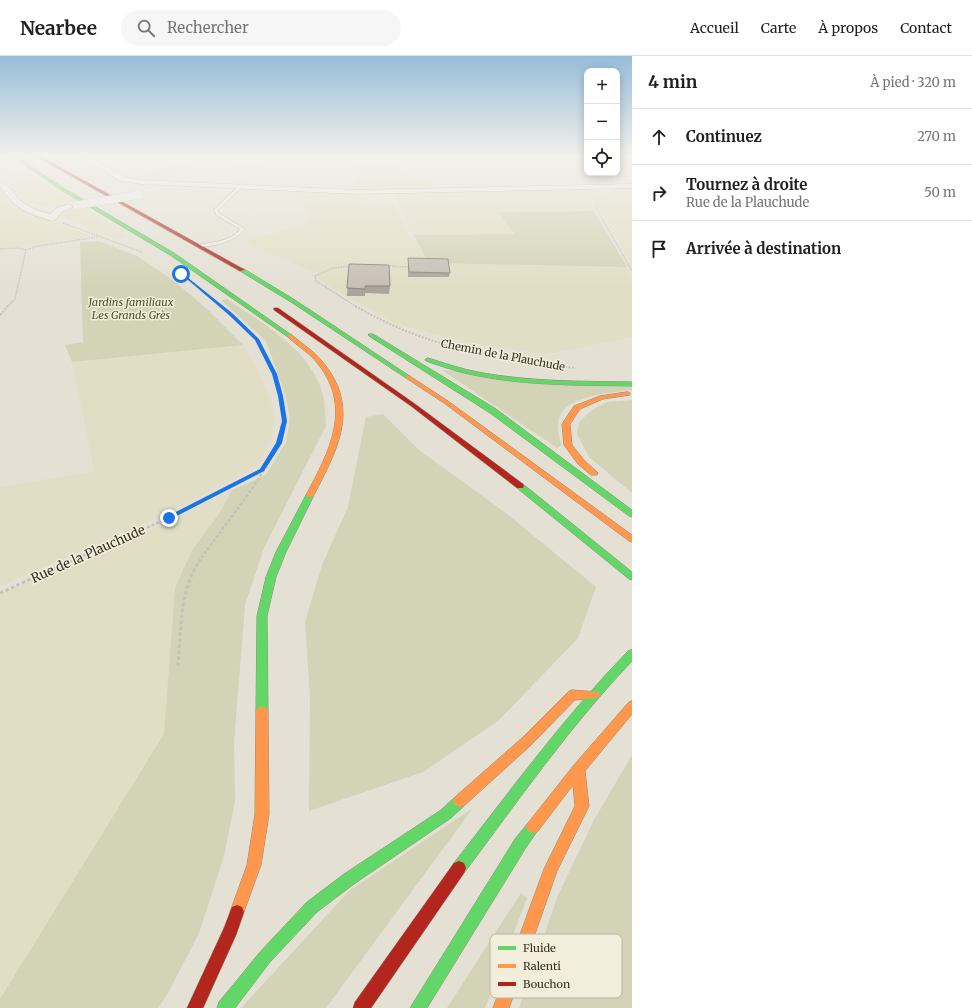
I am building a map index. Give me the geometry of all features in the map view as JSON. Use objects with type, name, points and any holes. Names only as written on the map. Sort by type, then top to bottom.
[{"type":"highway","points":[[80,199],[172,254],[288,334],[320,362],[330,377],[340,399],[340,426],[329,458],[281,552],[271,577],[262,616],[262,814],[254,865],[231,930],[195,1008]]},
{"type":"highway","points":[[96,199],[186,252]]},
{"type":"highway","points":[[116,199],[249,274],[318,317],[446,402],[602,515],[632,539]]},
{"type":"highway","points":[[249,274],[272,280],[311,301]]},
{"type":"highway","points":[[269,304],[301,325],[442,426],[581,534],[632,577]]},
{"type":"highway","points":[[632,384],[525,381],[469,373],[430,361],[375,333],[363,330],[493,411],[632,514]]},
{"type":"highway","points":[[632,394],[602,397],[577,408],[566,424],[568,445],[581,462],[632,504]]},
{"type":"highway","points":[[361,1008],[446,885],[530,772],[594,695],[630,656]]},
{"type":"highway","points":[[225,1008],[264,957],[312,907],[348,879],[446,814],[526,742],[572,695],[594,695]]},
{"type":"highway","points":[[418,1008],[520,844],[556,796],[632,706]]},
{"type":"highway","points":[[528,934],[551,869],[582,806],[578,769]]},
{"type":"highway","points":[[501,1008],[505,998]]},
{"type":"street","points":[[14,199],[21,206],[52,218],[59,210],[73,206]]},
{"type":"street","points":[[21,206],[33,208],[73,206],[114,199]]},
{"type":"lane","points":[[199,246],[227,240],[242,232],[243,230],[216,214],[216,210],[227,199]]},
{"type":"path","points":[[597,199],[595,207],[632,271]]},
{"type":"path","points":[[52,218],[99,237],[146,253]]},
{"type":"path","points":[[0,249],[19,248],[26,250],[38,246],[99,237]]},
{"type":"path","points":[[0,315],[16,299],[26,250]]},
{"type":"path","name":"Chemin de la Plauchude","points":[[354,266],[322,272],[316,276],[316,281],[329,291],[401,331],[427,340],[487,355],[578,369]]},
{"type":"path","points":[[386,266],[413,267]]},
{"type":"path","points":[[178,666],[183,606],[190,576],[207,548],[257,481],[279,443],[285,421],[281,396],[274,374],[257,340],[212,299]]},
{"type":"path","name":"Rue de la Plauchude","points":[[0,593],[169,518],[262,470]]},
{"type":"shaded area","points":[[0,199],[6,199],[8,203],[16,208],[90,235],[81,238],[0,249]]},
{"type":"shaded area","points":[[22,199],[73,199],[76,201],[52,205],[34,205],[23,202]]},
{"type":"shaded area","points":[[299,199],[363,199],[364,203],[393,202],[411,240],[416,240],[428,263],[627,267],[632,278],[632,337],[548,354],[471,343],[396,324],[333,289],[318,277],[317,273],[244,242],[307,223],[309,210]]},
{"type":"shaded area","points":[[397,199],[594,199],[591,202],[594,211],[499,212],[515,234],[414,235]]},
{"type":"shaded area","points":[[598,199],[632,199],[632,267],[620,243],[596,206]]},
{"type":"shaded area","points":[[83,207],[132,237],[117,239],[68,220],[63,215],[69,211]]},
{"type":"shaded area","points":[[243,345],[255,363],[273,407],[272,437],[258,466],[169,513],[0,586],[0,487],[94,471],[72,362]]},
{"type":"shaded area","points":[[232,490],[219,514],[192,550],[175,588],[164,734],[0,999],[0,595],[167,522]]},
{"type":"green space","points":[[594,211],[627,267],[428,263],[414,235],[515,234],[498,212]]},
{"type":"green space","name":"Jardins familiaux Les Grands Grès","points":[[99,241],[137,256],[174,281],[207,309],[243,345],[72,362],[65,345],[83,342],[80,242]]},
{"type":"green space","points":[[227,299],[266,325],[290,345],[311,368],[322,392],[326,426],[264,548],[245,605],[234,742],[235,801],[224,856],[199,933],[168,993],[158,1008],[0,1008],[0,999],[164,734],[175,588],[192,550],[219,514],[232,490],[266,475],[286,442],[290,418],[285,394],[266,341],[221,300]]},
{"type":"green space","points":[[442,370],[632,387],[632,390],[588,397],[568,406],[561,414],[558,423],[561,445],[557,448]]},
{"type":"green space","points":[[632,400],[632,493],[589,457],[577,434],[579,422],[592,410],[607,402]]},
{"type":"green space","points":[[383,414],[419,450],[507,514],[596,587],[578,638],[498,721],[423,772],[309,811],[310,696],[305,622],[322,565],[348,507],[366,417]]},
{"type":"green space","points":[[632,755],[632,1008],[519,1008],[522,998],[622,998],[622,934],[545,934],[558,895],[594,820]]},
{"type":"green space","points":[[473,808],[326,1008],[241,1008],[349,891]]},
{"type":"green space","points":[[521,893],[527,898],[513,934],[495,934]]},
{"type":"green space","points":[[490,941],[490,995],[485,1008],[447,1008]]},
{"type":"building","points":[[408,258],[448,259],[450,273],[409,272]]},
{"type":"building","points":[[349,264],[389,265],[390,286],[365,286],[365,289],[347,288]]},
{"type":"traffic: fast","points":[[80,199],[172,254],[290,336]]},
{"type":"traffic: fast","points":[[242,270],[293,301],[408,377]]},
{"type":"traffic: fast","points":[[371,335],[493,411],[632,514]]},
{"type":"traffic: fast","points":[[428,360],[478,374],[528,381],[554,383],[632,384]]},
{"type":"traffic: fast","points":[[520,486],[632,577]]},
{"type":"traffic: fast","points":[[262,711],[262,616],[271,577],[281,552],[310,495]]},
{"type":"traffic: fast","points":[[459,868],[554,743],[601,686],[632,654]]},
{"type":"traffic: fast","points":[[225,1008],[265,957],[312,907],[349,879],[446,814],[460,801]]},
{"type":"traffic: fast","points":[[418,1008],[520,844],[533,827]]},
{"type":"traffic: slow","points":[[290,336],[320,362],[332,379],[338,396],[340,412],[334,445],[310,495]]},
{"type":"traffic: slow","points":[[408,377],[446,402],[632,539]]},
{"type":"traffic: slow","points":[[594,473],[581,462],[568,445],[566,424],[577,408],[602,397],[628,394]]},
{"type":"traffic: slow","points":[[460,801],[526,742],[572,695],[594,695]]},
{"type":"traffic: slow","points":[[533,827],[556,796],[632,706]]},
{"type":"traffic: slow","points":[[237,912],[254,865],[262,814],[262,711]]},
{"type":"traffic: slow","points":[[528,934],[551,869],[582,806],[578,769]]},
{"type":"traffic: slow","points":[[501,1008],[505,998]]},
{"type":"traffic: jam","points":[[116,199],[242,270]]},
{"type":"traffic: jam","points":[[276,309],[413,405],[520,486]]},
{"type":"traffic: jam","points":[[361,1008],[459,868]]},
{"type":"traffic: jam","points":[[195,1008],[231,930],[237,912]]},
{"type":"route","points":[[169,518],[262,470],[279,443],[285,421],[281,396],[274,374],[257,340],[230,314],[181,274]]}]
